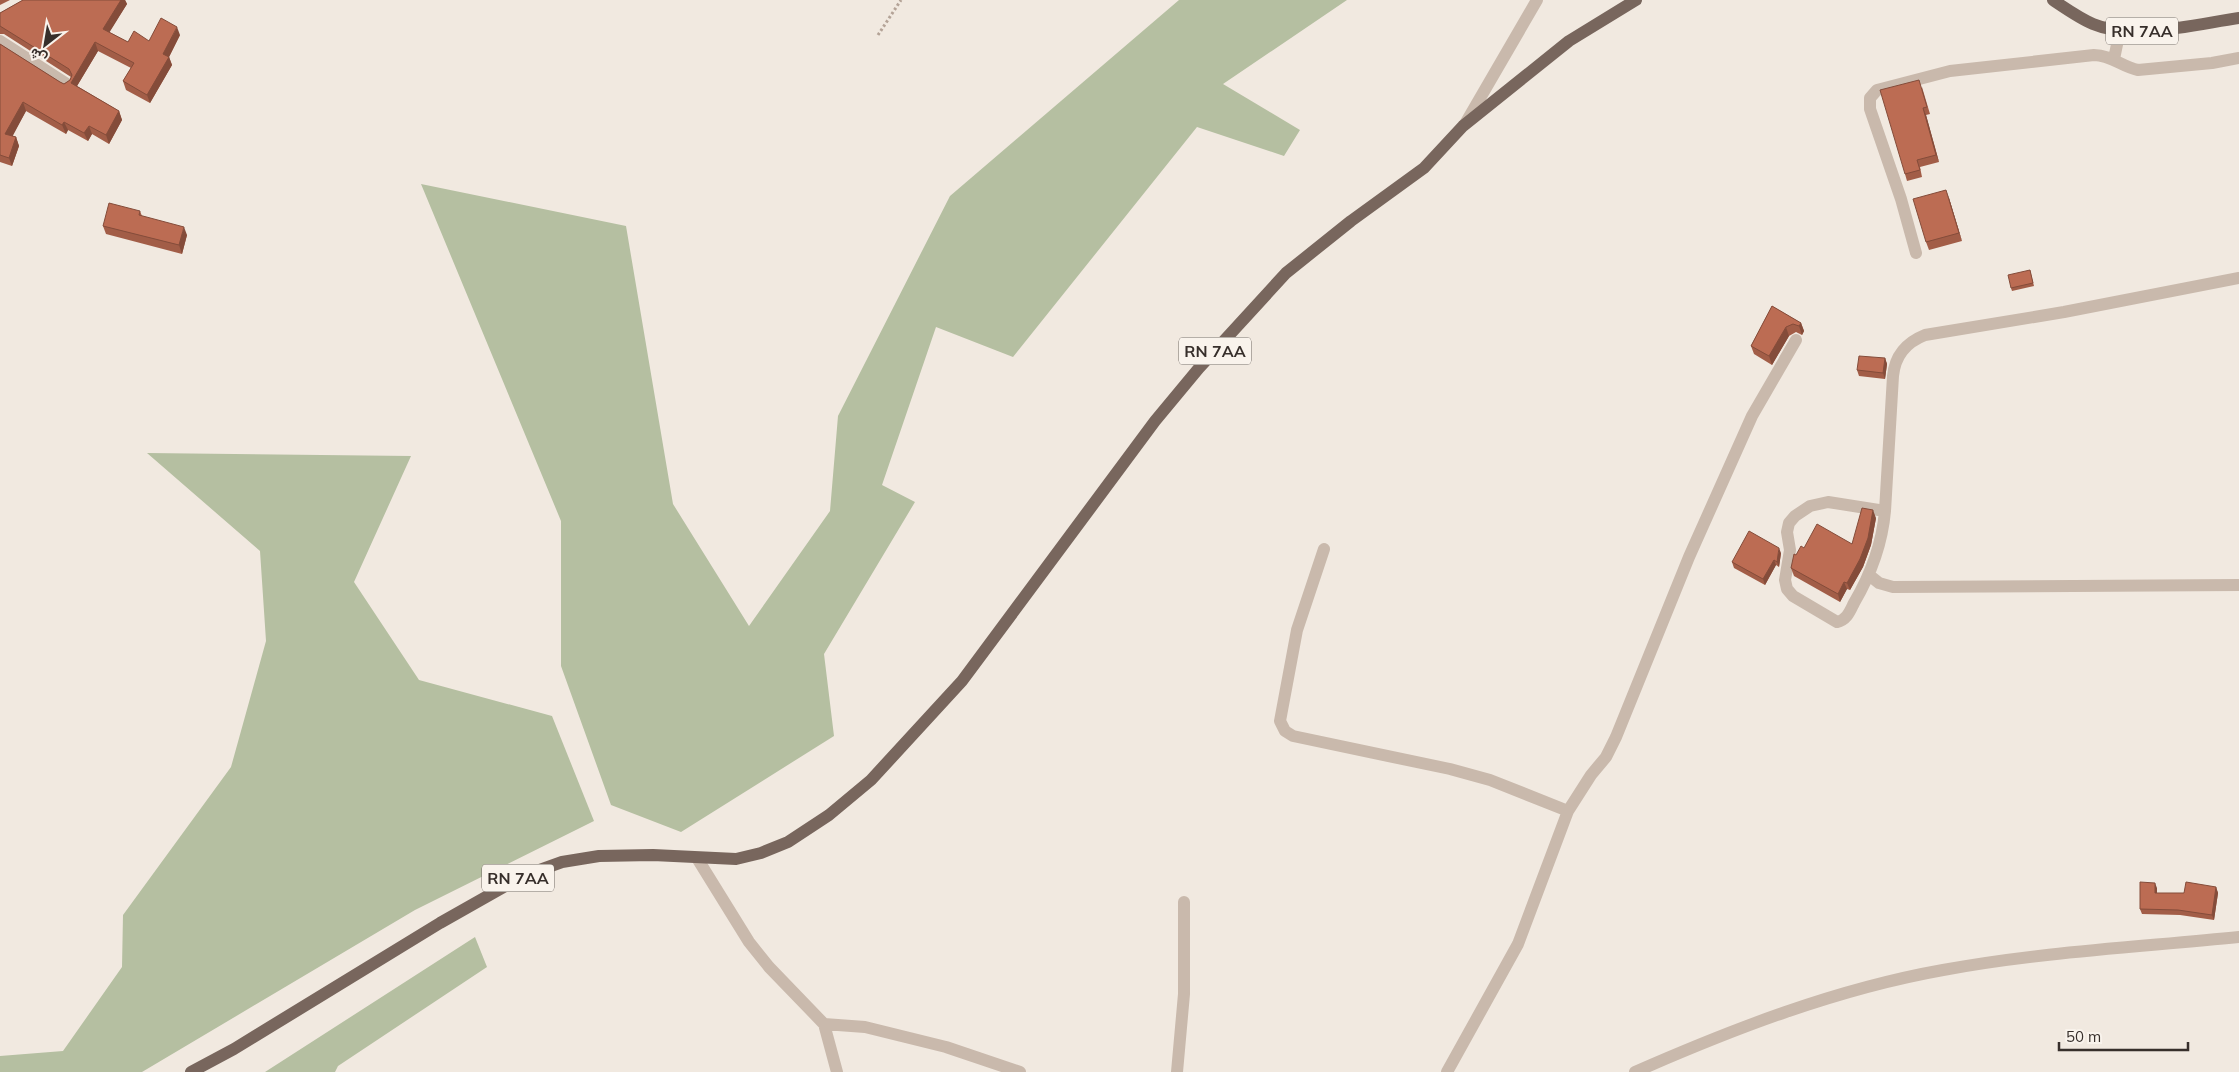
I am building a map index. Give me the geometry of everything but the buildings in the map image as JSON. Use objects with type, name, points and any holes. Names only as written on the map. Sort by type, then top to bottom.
[{"type":"main road","name":"RN 7AA","points":[[191,1072],[234,1049],[440,923],[523,876],[562,862],[599,856],[653,855],[736,859],[762,853],[788,842],[830,814],[870,780],[962,681],[1155,421],[1206,361],[1286,273],[1351,221],[1424,168],[1464,126],[1569,41],[1636,0]]},
{"type":"main road","name":"RN 7AA","points":[[2052,0],[2093,25],[2120,30],[2142,31],[2239,18]]},
{"type":"street","points":[[1464,126],[1536,0]]},
{"type":"street","points":[[2114,59],[2120,30]]},
{"type":"street","points":[[0,41],[67,84]]},
{"type":"street","points":[[1916,253],[1901,200],[1870,109],[1869,104],[1873,94],[1882,88],[1950,71],[2094,56],[2114,59],[2138,70],[2212,63],[2239,58]]},
{"type":"street","points":[[1884,512],[1865,510],[1838,502],[1819,503],[1810,506],[1795,516],[1788,528],[1790,550],[1785,580],[1787,589],[1793,596],[1833,620],[1841,621],[1846,617],[1869,576],[1882,536],[1884,512],[1894,366],[1900,353],[1909,343],[1925,335],[2064,312],[2239,278]]},
{"type":"street","points":[[1447,1072],[1518,944],[1568,811],[1591,775],[1606,756],[1616,737],[1688,557],[1752,416],[1796,340]]},
{"type":"street","points":[[1324,549],[1297,630],[1291,656],[1280,721],[1284,731],[1302,738],[1450,769],[1490,780],[1568,811]]},
{"type":"street","points":[[1869,576],[1879,583],[1893,587],[2239,585]]},
{"type":"street","points":[[697,858],[749,942],[769,967],[824,1024],[837,1072]]},
{"type":"street","points":[[1178,1072],[1184,994],[1184,902]]},
{"type":"street","points":[[1635,1072],[1758,1022],[1824,1000],[1895,980],[1942,970],[2038,956],[2239,938]]},
{"type":"street","points":[[824,1024],[865,1027],[946,1047],[993,1068],[1020,1072]]},
{"type":"path","points":[[878,35],[901,0]]},
{"type":"green space","points":[[1179,0],[1347,0],[1223,84],[1300,130],[1284,156],[1197,127],[1013,357],[936,327],[882,485],[915,502],[824,654],[834,736],[681,832],[611,805],[561,666],[561,521],[421,184],[626,226],[673,504],[749,626],[830,511],[838,416],[950,196]]},
{"type":"green space","points":[[147,453],[411,456],[354,582],[419,680],[552,716],[594,821],[415,910],[142,1072],[0,1072],[0,1056],[63,1051],[122,967],[123,915],[231,767],[266,641],[260,551]]},
{"type":"green space","points":[[475,937],[487,967],[338,1066],[335,1072],[265,1072]]}]
